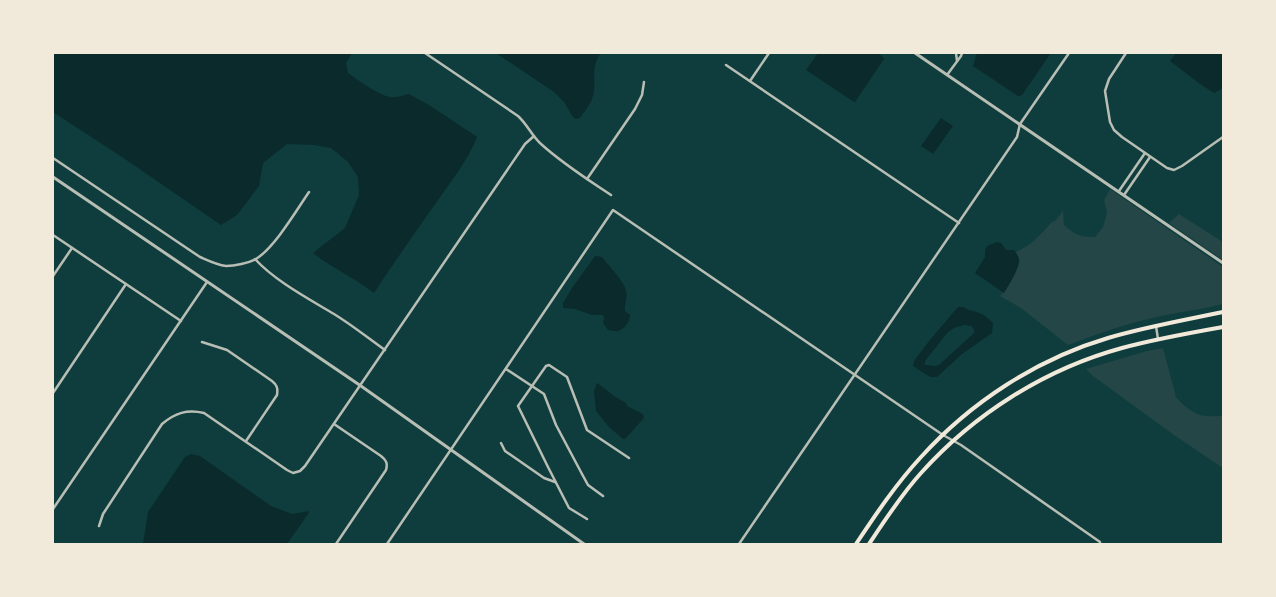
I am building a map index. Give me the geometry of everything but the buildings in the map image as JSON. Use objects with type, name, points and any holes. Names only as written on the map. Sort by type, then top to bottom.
[{"type":"main road","points":[[856,544],[892,492],[922,456],[943,435],[997,391],[1043,364],[1107,338],[1223,312]]},
{"type":"main road","points":[[869,544],[905,491],[953,441],[967,428],[999,405],[1033,384],[1082,361],[1121,348],[1158,339],[1223,327]]},
{"type":"main road","points":[[870,523],[879,529]]},
{"type":"street","points":[[425,53],[518,116],[525,122],[540,143],[551,153],[611,196]]},
{"type":"street","points":[[750,81],[769,53]]},
{"type":"street","points":[[915,53],[1223,263]]},
{"type":"street","points":[[956,53],[957,62]]},
{"type":"street","points":[[947,75],[962,53]]},
{"type":"street","points":[[739,544],[1017,137],[1020,124],[1069,53]]},
{"type":"street","points":[[1126,53],[1109,79],[1105,91],[1110,122],[1114,130],[1122,137],[1167,168],[1174,170],[1223,137]]},
{"type":"street","points":[[726,65],[959,223]]},
{"type":"street","points":[[587,179],[635,109],[642,95],[644,82]]},
{"type":"street","points":[[99,526],[107,507],[162,424],[170,417],[180,412],[196,411],[204,413],[287,470],[293,473],[300,471],[361,386],[525,144],[534,136]]},
{"type":"street","points":[[1119,191],[1145,153]]},
{"type":"street","points":[[1124,195],[1150,157]]},
{"type":"street","points":[[53,158],[200,258],[216,264],[227,266],[241,264],[255,259],[265,252],[273,244],[309,192]]},
{"type":"street","points":[[1130,174],[1136,178]]},
{"type":"street","points":[[53,177],[361,386],[584,544]]},
{"type":"street","points":[[387,544],[613,210],[943,435],[961,445],[1100,543]]},
{"type":"street","points":[[53,235],[181,321]]},
{"type":"street","points":[[53,276],[72,248]]},
{"type":"street","points":[[255,259],[263,268],[280,280],[309,300],[335,315],[385,350]]},
{"type":"street","points":[[53,509],[207,282]]},
{"type":"street","points":[[53,393],[126,284]]},
{"type":"street","points":[[1156,326],[1158,339]]},
{"type":"street","points":[[202,342],[227,350],[272,381],[278,389],[277,395],[246,441]]},
{"type":"street","points":[[587,520],[569,508],[518,406],[546,366],[549,365],[567,377],[587,430],[629,458]]},
{"type":"street","points":[[506,369],[544,394],[559,432],[588,486],[603,496]]},
{"type":"street","points":[[334,424],[381,456],[386,460],[387,465],[386,470],[336,544]]},
{"type":"street","points":[[501,443],[505,450],[544,478],[555,482]]},
{"type":"shaded area","points":[[53,53],[352,53],[346,63],[348,73],[379,93],[390,97],[409,94],[429,105],[477,137],[459,170],[374,293],[313,253],[345,228],[359,195],[358,177],[348,162],[331,148],[314,145],[287,144],[263,163],[259,186],[237,215],[221,225],[53,112]]},
{"type":"shaded area","points":[[496,53],[601,53],[595,64],[594,93],[590,104],[580,118],[576,119],[573,117],[564,102],[554,92]]},
{"type":"shaded area","points":[[818,53],[878,53],[884,59],[854,102],[806,70]]},
{"type":"shaded area","points":[[977,53],[1051,53],[1022,95],[1018,96],[973,66]]},
{"type":"shaded area","points":[[1176,53],[1223,53],[1223,88],[1214,93],[1200,84],[1170,61]]},
{"type":"shaded area","points":[[941,118],[953,126],[933,154],[921,146]]},
{"type":"shaded area","points":[[1110,189],[1223,267],[1223,304],[1142,320],[1068,345],[1021,308],[1000,296],[1009,285],[1017,269],[1019,261],[1016,252],[1036,239],[1063,211],[1064,225],[1078,235],[1095,237],[1103,227],[1107,213],[1104,200]]},
{"type":"shaded area","points":[[1179,214],[1223,242],[1223,260],[1169,223]]},
{"type":"shaded area","points":[[997,242],[1001,243],[1006,250],[1014,250],[1019,259],[1015,274],[1004,293],[975,273],[985,257],[985,250],[987,246]]},
{"type":"shaded area","points":[[595,256],[602,257],[620,278],[625,287],[627,296],[625,311],[630,315],[630,317],[625,327],[618,331],[608,330],[603,323],[603,315],[592,315],[575,309],[563,308],[563,303],[572,288]]},
{"type":"shaded area","points":[[958,307],[963,307],[977,312],[987,317],[993,323],[992,333],[962,354],[937,377],[930,377],[913,366],[914,361]],"holes":[[[964,325],[972,326],[975,332],[940,364],[936,366],[925,365],[925,361],[948,332],[954,328]]]},
{"type":"shaded area","points":[[1163,348],[1176,397],[1187,408],[1197,414],[1205,416],[1223,416],[1223,468],[1174,435],[1093,376],[1086,369],[1147,351]]},
{"type":"shaded area","points":[[597,383],[626,403],[627,406],[643,414],[644,418],[625,439],[609,427],[596,411],[594,391]]},
{"type":"shaded area","points":[[191,454],[200,456],[271,506],[292,514],[309,511],[287,544],[143,544],[148,512],[185,457]]}]
